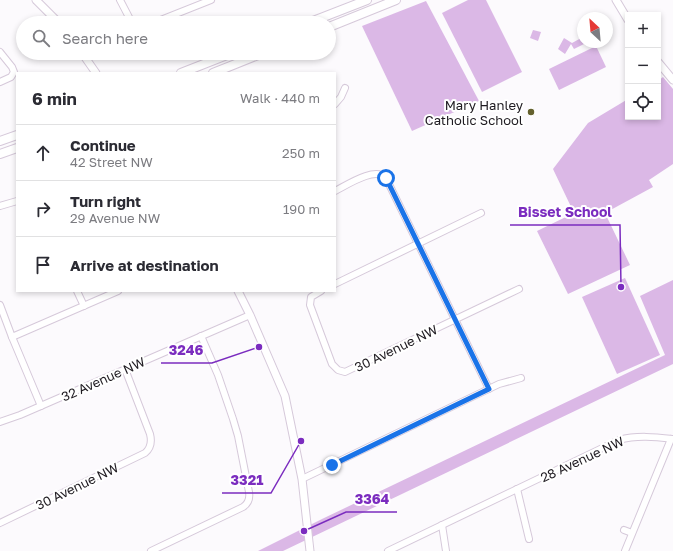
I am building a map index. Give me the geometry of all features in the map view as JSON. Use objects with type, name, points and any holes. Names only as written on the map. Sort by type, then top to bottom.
[{"type":"main road","points":[[326,16],[367,0]]},
{"type":"main road","points":[[336,24],[396,0]]},
{"type":"main road","points":[[184,72],[214,60]]},
{"type":"main road","points":[[216,72],[246,60]]},
{"type":"main road","points":[[0,141],[16,135]]},
{"type":"main road","points":[[0,154],[16,148]]},
{"type":"street","points":[[36,0],[52,16]]},
{"type":"street","points":[[120,0],[128,16]]},
{"type":"street","points":[[170,16],[208,0]]},
{"type":"street","points":[[616,0],[625,15]]},
{"type":"street","points":[[0,52],[12,67],[14,72],[11,77],[0,82]]},
{"type":"street","points":[[87,60],[95,72]]},
{"type":"street","points":[[661,66],[673,80]]},
{"type":"street","points":[[336,103],[342,97],[345,88]]},
{"type":"street","points":[[336,188],[373,173],[385,176],[489,389]]},
{"type":"street","points":[[0,206],[16,200]]},
{"type":"street","points":[[336,284],[482,213]]},
{"type":"street","name":"30 Avenue NW","points":[[319,292],[310,298],[310,306],[332,364],[338,370],[345,372],[519,289]]},
{"type":"street","points":[[77,292],[84,306]]},
{"type":"street","points":[[12,337],[116,292]]},
{"type":"street","points":[[238,292],[285,396],[302,479],[310,551]]},
{"type":"street","points":[[0,306],[41,406]]},
{"type":"street","name":"32 Avenue NW","points":[[0,422],[41,406],[250,315]]},
{"type":"street","points":[[151,551],[243,507],[248,501],[249,492],[236,431],[223,389],[201,336]]},
{"type":"street","name":"30 Avenue NW","points":[[0,523],[145,453],[151,445],[150,434],[125,369]]},
{"type":"street","points":[[302,479],[502,383],[521,378]]},
{"type":"street","name":"28 Avenue NW","points":[[388,551],[619,440],[646,437],[672,439]]},
{"type":"street","points":[[625,551],[672,439]]},
{"type":"street","points":[[517,490],[529,539]]},
{"type":"street","points":[[442,525],[446,551]]},
{"type":"street","points":[[624,530],[632,533]]},
{"type":"shaded area","points":[[468,0],[486,0],[522,72],[482,92],[442,13]]},
{"type":"shaded area","points":[[426,1],[479,101],[412,131],[362,26]]},
{"type":"shaded area","points":[[533,30],[541,32],[538,41],[530,38]]},
{"type":"shaded area","points":[[564,38],[572,43],[577,40],[577,48],[574,49],[571,44],[565,54],[558,49]]},
{"type":"shaded area","points":[[592,48],[597,48],[606,67],[559,90],[549,69]]},
{"type":"shaded area","points":[[663,77],[673,89],[673,164],[649,180],[653,187],[605,213],[630,265],[568,294],[537,231],[574,213],[553,169],[588,123],[625,101],[625,120],[661,120],[661,79]]},
{"type":"shaded area","points":[[625,278],[660,355],[617,374],[582,297]]},
{"type":"shaded area","points":[[673,280],[673,364],[283,551],[258,551],[665,355],[640,296]]},
{"type":"place","name":"Mary Hanley Catholic School","points":[[531,112]]},
{"type":"place","name":"Bisset School","points":[[621,287]]},
{"type":"place","name":"3246","points":[[259,347]]},
{"type":"place","name":"3321","points":[[301,441]]},
{"type":"place","name":"3364","points":[[304,531]]},
{"type":"route","points":[[332,465],[489,389],[386,178]]}]
